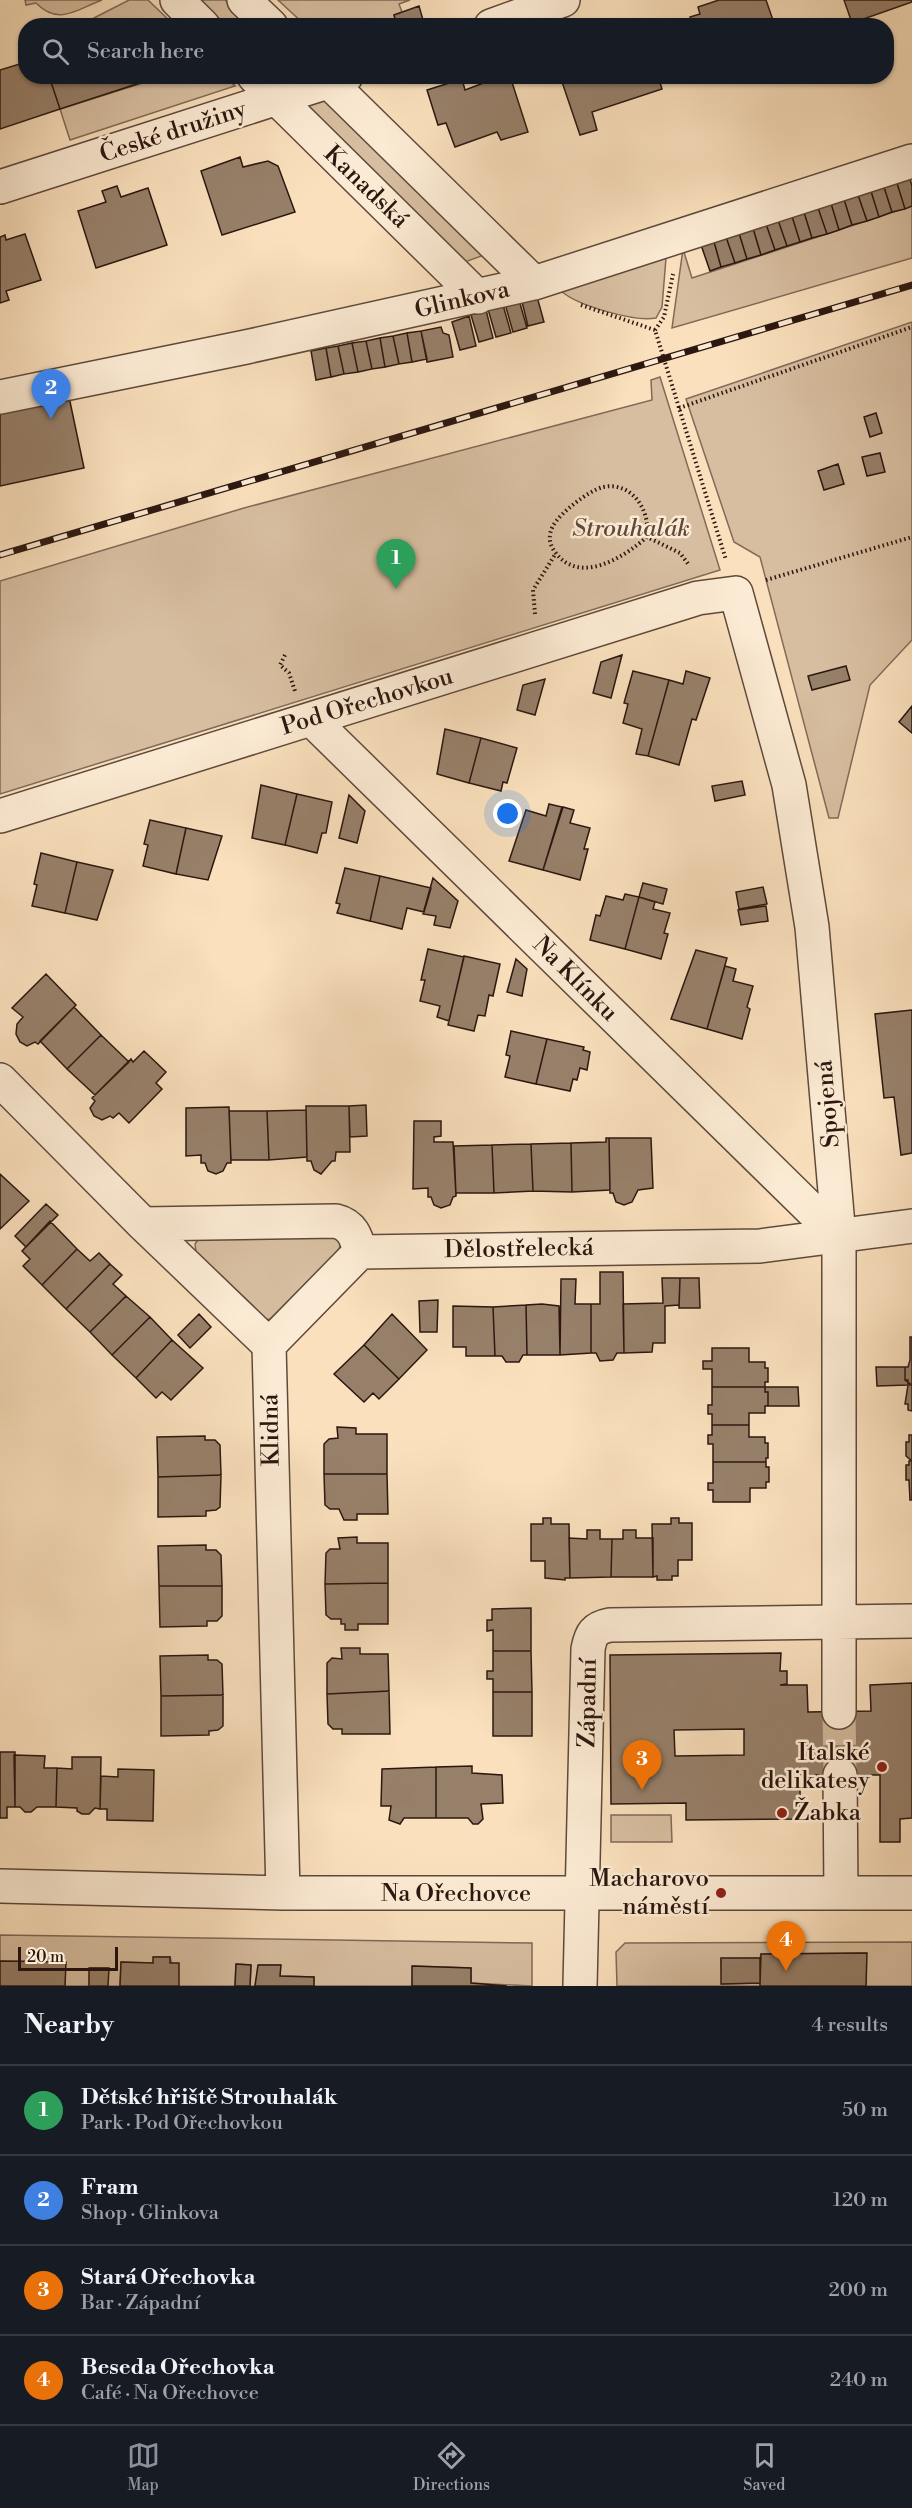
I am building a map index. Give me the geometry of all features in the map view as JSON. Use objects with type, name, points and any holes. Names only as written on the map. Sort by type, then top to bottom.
[{"type":"street","points":[[177,0],[195,18]]},
{"type":"street","points":[[244,0],[263,18]]},
{"type":"street","points":[[513,18],[563,0]]},
{"type":"street","name":"České družiny","points":[[0,187],[265,88],[292,84]]},
{"type":"street","name":"Kanadská","points":[[338,84],[534,283]]},
{"type":"street","name":"Kanadská","points":[[265,88],[478,297]]},
{"type":"street","name":"Glinkova","points":[[0,397],[478,297],[534,283],[912,161]]},
{"type":"street","name":"Pod Ořechovkou","points":[[0,816],[304,706],[698,598],[736,593]]},
{"type":"street","name":"Spojená","points":[[736,593],[789,785],[812,927],[839,1237],[839,1712]]},
{"type":"street","name":"Na Klínku","points":[[304,706],[839,1237]]},
{"type":"street","points":[[0,1080],[143,1224],[269,1345],[360,1252],[357,1238],[350,1228],[336,1221],[143,1224]]},
{"type":"street","name":"Dělostřelecká","points":[[360,1252],[760,1246],[912,1226]]},
{"type":"street","name":"Klidná","points":[[269,1345],[283,1893]]},
{"type":"street","points":[[838,1623],[912,1621]]},
{"type":"street","name":"Západní","points":[[579,1986],[581,1894],[585,1853],[588,1649],[593,1632],[600,1627],[610,1625],[838,1623]]},
{"type":"street","points":[[840,1775],[841,1893]]},
{"type":"street","name":"Na Ořechovce","points":[[0,1887],[283,1893],[912,1893]]},
{"type":"path","points":[[655,330],[664,317],[681,235]]},
{"type":"path","points":[[534,283],[560,298],[655,330]]},
{"type":"path","points":[[679,408],[912,327]]},
{"type":"path","points":[[655,330],[724,557]]},
{"type":"path","points":[[600,488],[621,488],[638,499],[645,511],[647,537],[620,558],[592,567],[577,567],[561,559],[549,536],[558,517],[600,488]]},
{"type":"path","points":[[647,537],[680,553],[691,570]]},
{"type":"path","points":[[766,580],[912,537]]},
{"type":"path","points":[[536,619],[532,600],[533,590],[556,553]]},
{"type":"path","points":[[285,656],[280,665],[289,673],[304,706]]},
{"type":"green space","points":[[25,0],[102,0],[60,15],[44,10],[36,3],[26,5]]},
{"type":"green space","points":[[129,0],[148,0],[167,18],[94,18]]},
{"type":"green space","points":[[200,0],[225,0],[244,18],[219,18]]},
{"type":"green space","points":[[278,0],[410,0],[399,4],[402,12],[394,15],[395,18],[297,18]]},
{"type":"green space","points":[[140,84],[233,84],[235,86],[70,140],[60,109]]},
{"type":"green space","points":[[322,95],[484,255],[465,262],[308,108],[307,105]]},
{"type":"green space","points":[[912,206],[912,258],[672,328],[683,249],[692,278]]},
{"type":"green space","points":[[667,246],[662,307],[656,318],[635,318],[607,312],[569,297],[561,291]]},
{"type":"green space","points":[[912,322],[912,640],[870,685],[838,818],[829,818],[760,557],[734,542],[686,399]]},
{"type":"green space","name":"Strouhalák","points":[[660,377],[720,570],[0,794],[0,581],[244,508],[652,400],[651,380]]},
{"type":"green space","points":[[335,1234],[341,1244],[337,1253],[270,1319],[264,1320],[196,1252],[195,1244],[200,1237]]},
{"type":"green space","points":[[611,1815],[671,1815],[672,1842],[611,1842]]},
{"type":"green space","points":[[0,1935],[532,1943],[532,1986],[471,1983],[471,1968],[413,1966],[412,1986],[314,1986],[314,1977],[280,1976],[280,1965],[259,1965],[255,1986],[250,1986],[251,1965],[236,1964],[235,1986],[179,1986],[170,1957],[154,1957],[153,1963],[121,1962],[120,1986],[108,1986],[108,1968],[90,1968],[89,1986],[65,1986],[65,1962],[0,1961]]},
{"type":"green space","points":[[912,1942],[912,1986],[866,1986],[866,1953],[761,1954],[760,1958],[721,1959],[722,1984],[760,1983],[760,1986],[617,1986],[616,1952],[625,1943]]},
{"type":"building","points":[[719,0],[766,0],[772,18],[690,18],[700,14],[698,7]]},
{"type":"building","points":[[844,0],[912,0],[912,2],[866,18],[850,18]]},
{"type":"building","points":[[419,6],[422,18],[395,18],[394,15]]},
{"type":"building","points":[[18,64],[18,84],[52,84],[60,109],[0,129],[0,70]]},
{"type":"building","points":[[52,84],[137,84],[60,109]]},
{"type":"building","points":[[446,84],[463,84],[465,90],[481,84],[513,84],[528,132],[501,140],[497,132],[455,147],[446,123],[438,125],[427,90]]},
{"type":"building","points":[[563,84],[660,84],[662,89],[592,112],[597,130],[580,135]]},
{"type":"building","points":[[240,157],[243,167],[268,161],[278,166],[295,212],[222,235],[201,171]]},
{"type":"building","points":[[909,175],[912,186],[912,206],[905,209],[896,180]]},
{"type":"building","points":[[896,180],[905,209],[892,212],[883,184]]},
{"type":"building","points":[[883,184],[892,212],[879,217],[870,188]]},
{"type":"building","points":[[117,186],[121,197],[148,188],[167,245],[96,268],[78,211],[106,202],[102,191]]},
{"type":"building","points":[[870,188],[879,217],[867,221],[857,192]]},
{"type":"building","points":[[857,192],[867,221],[852,225],[843,196]]},
{"type":"building","points":[[843,196],[852,225],[839,230],[830,200]]},
{"type":"building","points":[[830,200],[839,230],[827,234],[817,205]]},
{"type":"building","points":[[817,205],[827,234],[812,238],[803,209]]},
{"type":"building","points":[[803,209],[812,238],[800,242],[791,213]]},
{"type":"building","points":[[791,213],[800,242],[787,246],[777,217]]},
{"type":"building","points":[[777,217],[787,246],[775,250],[765,221]]},
{"type":"building","points":[[765,221],[775,250],[761,255],[752,225]]},
{"type":"building","points":[[752,225],[761,255],[747,259],[738,230]]},
{"type":"building","points":[[738,230],[747,259],[735,263],[725,234]]},
{"type":"building","points":[[25,234],[41,280],[6,291],[9,300],[0,303],[0,237],[5,235],[6,240]]},
{"type":"building","points":[[725,234],[735,263],[721,267],[713,238]]},
{"type":"building","points":[[713,238],[721,267],[710,271],[700,242]]},
{"type":"building","points":[[536,293],[544,322],[528,326],[521,298]]},
{"type":"building","points":[[519,300],[527,328],[513,332],[505,304]]},
{"type":"building","points":[[503,305],[511,333],[496,337],[488,309]]},
{"type":"building","points":[[486,310],[493,338],[479,342],[471,315]]},
{"type":"building","points":[[469,316],[476,346],[460,350],[452,322]]},
{"type":"building","points":[[441,327],[443,333],[449,335],[453,357],[427,362],[421,331]]},
{"type":"building","points":[[421,331],[427,359],[412,362],[407,333]]},
{"type":"building","points":[[407,333],[412,362],[399,364],[393,336]]},
{"type":"building","points":[[393,336],[399,364],[385,367],[380,338]]},
{"type":"building","points":[[380,338],[385,367],[372,369],[366,341]]},
{"type":"building","points":[[366,341],[372,369],[358,372],[352,343]]},
{"type":"building","points":[[352,343],[358,372],[344,374],[338,346]]},
{"type":"building","points":[[338,346],[344,374],[331,377],[326,348]]},
{"type":"building","points":[[326,348],[331,377],[316,380],[311,351]]},
{"type":"building","points":[[69,397],[84,468],[0,486],[0,412]]},
{"type":"building","points":[[876,413],[882,433],[870,437],[864,417]]},
{"type":"building","points":[[880,453],[885,472],[867,476],[862,457]]},
{"type":"building","points":[[838,464],[844,484],[824,490],[818,471]]},
{"type":"building","points":[[622,655],[611,698],[593,693],[601,662]]},
{"type":"building","points":[[846,666],[850,680],[812,690],[808,676]]},
{"type":"building","points":[[633,671],[669,680],[648,756],[636,754],[642,729],[623,723],[628,704],[624,703]]},
{"type":"building","points":[[686,671],[710,678],[696,720],[692,719],[679,765],[648,756],[669,680],[683,684]]},
{"type":"building","points":[[545,679],[535,715],[517,710],[523,685]]},
{"type":"building","points":[[912,706],[912,733],[899,722]]},
{"type":"building","points":[[445,729],[481,738],[469,783],[437,774]]},
{"type":"building","points":[[481,738],[517,748],[507,783],[503,782],[501,791],[469,783]]},
{"type":"building","points":[[742,781],[745,795],[715,801],[712,786]]},
{"type":"building","points":[[261,785],[297,794],[285,845],[252,838]]},
{"type":"building","points":[[297,794],[332,802],[326,833],[322,833],[317,853],[285,845]]},
{"type":"building","points":[[349,795],[365,811],[357,843],[339,838]]},
{"type":"building","points":[[549,804],[562,807],[543,870],[509,861],[526,810],[546,816]]},
{"type":"building","points":[[563,807],[574,810],[570,823],[590,828],[584,849],[588,849],[580,880],[543,870]]},
{"type":"building","points":[[150,820],[186,828],[176,874],[143,866],[148,845],[144,844]]},
{"type":"building","points":[[186,828],[222,836],[208,880],[176,874]]},
{"type":"building","points":[[41,853],[77,862],[65,913],[32,906]]},
{"type":"building","points":[[77,862],[113,870],[97,920],[65,913]]},
{"type":"building","points":[[345,868],[380,876],[370,921],[337,913],[340,904],[336,903]]},
{"type":"building","points":[[380,876],[431,888],[424,912],[407,908],[402,929],[370,921]]},
{"type":"building","points":[[433,878],[458,901],[450,928],[434,925],[436,916],[423,914]]},
{"type":"building","points":[[643,883],[667,889],[663,904],[639,897]]},
{"type":"building","points":[[763,887],[767,904],[739,909],[736,892]]},
{"type":"building","points":[[625,894],[639,897],[625,949],[590,940],[596,915],[600,916],[606,896],[623,900]]},
{"type":"building","points":[[639,897],[655,902],[653,909],[670,913],[664,933],[668,934],[661,959],[625,949]]},
{"type":"building","points":[[766,906],[768,921],[741,925],[738,910]]},
{"type":"building","points":[[428,949],[464,957],[449,1021],[437,1017],[440,1006],[420,1001],[425,980],[421,980]]},
{"type":"building","points":[[696,950],[727,958],[707,1029],[671,1019]]},
{"type":"building","points":[[464,956],[500,964],[493,996],[489,995],[485,1016],[478,1015],[474,1031],[448,1025]]},
{"type":"building","points":[[516,959],[527,969],[522,996],[507,992]]},
{"type":"building","points":[[725,966],[736,969],[733,981],[753,986],[742,1039],[707,1029]]},
{"type":"building","points":[[46,974],[76,1005],[38,1044],[35,1042],[27,1046],[20,1042],[16,1034],[17,1024],[23,1017],[12,1008]]},
{"type":"building","points":[[74,1007],[101,1035],[67,1069],[40,1041]]},
{"type":"building","points":[[912,1010],[912,1153],[901,1155],[894,1097],[884,1098],[875,1014]]},
{"type":"building","points":[[511,1031],[547,1039],[536,1084],[505,1077],[510,1056],[506,1055]]},
{"type":"building","points":[[101,1035],[129,1062],[95,1095],[67,1069]]},
{"type":"building","points":[[547,1039],[584,1047],[583,1050],[590,1052],[587,1070],[580,1068],[577,1080],[573,1079],[570,1091],[536,1084]]},
{"type":"building","points":[[144,1051],[166,1072],[156,1083],[162,1089],[129,1123],[119,1113],[113,1118],[110,1116],[102,1120],[94,1116],[90,1108],[95,1101],[92,1098],[131,1059],[133,1062]]},
{"type":"building","points":[[366,1105],[367,1136],[350,1137],[349,1106]]},
{"type":"building","points":[[306,1106],[349,1106],[350,1152],[336,1152],[335,1161],[332,1161],[321,1174],[314,1170],[311,1161],[307,1161]]},
{"type":"building","points":[[229,1107],[231,1163],[227,1163],[223,1171],[216,1174],[208,1171],[205,1163],[201,1163],[201,1155],[186,1156],[186,1108]]},
{"type":"building","points":[[306,1110],[307,1157],[269,1160],[267,1111]]},
{"type":"building","points":[[229,1111],[267,1111],[269,1160],[231,1160]]},
{"type":"building","points":[[414,1121],[441,1121],[441,1136],[434,1137],[434,1142],[453,1142],[456,1196],[453,1197],[450,1205],[441,1208],[434,1205],[431,1197],[428,1197],[428,1188],[413,1189]]},
{"type":"building","points":[[606,1138],[609,1138],[610,1190],[572,1192],[571,1143],[606,1142]]},
{"type":"building","points":[[609,1138],[651,1138],[653,1188],[638,1190],[632,1202],[624,1205],[616,1202],[613,1193],[610,1193]]},
{"type":"building","points":[[571,1143],[572,1192],[533,1191],[531,1144]]},
{"type":"building","points":[[531,1144],[533,1191],[494,1193],[492,1145]]},
{"type":"building","points":[[492,1145],[494,1193],[456,1193],[456,1196],[454,1146]]},
{"type":"building","points":[[0,1174],[29,1201],[0,1229]]},
{"type":"building","points":[[46,1204],[58,1215],[26,1247],[15,1236]]},
{"type":"building","points":[[50,1221],[77,1249],[42,1285],[23,1266],[30,1259],[22,1251]]},
{"type":"building","points":[[77,1249],[90,1261],[99,1253],[110,1264],[66,1309],[42,1285]]},
{"type":"building","points":[[110,1264],[122,1275],[113,1284],[126,1296],[90,1332],[66,1309]]},
{"type":"building","points":[[600,1272],[623,1272],[624,1353],[617,1353],[613,1360],[600,1361],[596,1353],[591,1353],[591,1304],[600,1304]]},
{"type":"building","points":[[662,1278],[680,1278],[679,1305],[665,1306],[665,1343],[653,1343],[652,1352],[624,1353],[623,1304],[663,1303]]},
{"type":"building","points":[[680,1278],[699,1278],[700,1308],[679,1308]]},
{"type":"building","points":[[561,1279],[576,1279],[575,1304],[591,1304],[591,1353],[560,1355]]},
{"type":"building","points":[[126,1296],[150,1317],[112,1355],[90,1332]]},
{"type":"building","points":[[438,1300],[437,1332],[420,1332],[419,1301]]},
{"type":"building","points":[[526,1305],[559,1306],[560,1355],[527,1355]]},
{"type":"building","points":[[526,1305],[527,1355],[523,1355],[519,1362],[506,1362],[502,1356],[495,1356],[493,1307]]},
{"type":"building","points":[[453,1306],[493,1307],[495,1356],[466,1356],[466,1347],[453,1347]]},
{"type":"building","points":[[199,1314],[211,1327],[190,1348],[178,1335]]},
{"type":"building","points":[[392,1314],[427,1350],[399,1379],[364,1345]]},
{"type":"building","points":[[150,1317],[172,1340],[136,1378],[112,1355]]},
{"type":"building","points":[[910,1337],[912,1337],[912,1385],[905,1380],[905,1367],[908,1367],[910,1360]]},
{"type":"building","points":[[172,1340],[203,1368],[171,1400],[162,1392],[156,1398],[136,1378]]},
{"type":"building","points":[[364,1345],[399,1379],[379,1399],[373,1393],[364,1402],[334,1374]]},
{"type":"building","points":[[712,1348],[749,1348],[749,1362],[765,1362],[765,1368],[768,1368],[768,1382],[765,1382],[765,1387],[712,1387],[712,1369],[703,1369],[703,1361],[712,1361]]},
{"type":"building","points":[[876,1367],[905,1367],[905,1380],[908,1380],[908,1385],[877,1386]]},
{"type":"building","points":[[908,1385],[912,1385],[912,1411],[908,1410],[908,1404],[905,1404]]},
{"type":"building","points":[[712,1387],[765,1387],[765,1392],[768,1392],[768,1406],[765,1406],[765,1413],[749,1413],[749,1425],[712,1425],[712,1414],[708,1414],[708,1405],[712,1405]]},
{"type":"building","points":[[765,1387],[798,1387],[799,1406],[768,1406],[768,1392],[765,1392]]},
{"type":"building","points":[[712,1425],[749,1425],[749,1437],[765,1437],[765,1443],[768,1443],[766,1462],[713,1462],[713,1444],[708,1444],[708,1435],[712,1435]]},
{"type":"building","points":[[337,1427],[356,1428],[356,1434],[387,1434],[387,1474],[324,1474],[324,1444],[329,1439],[338,1438]]},
{"type":"building","points":[[909,1435],[912,1435],[912,1461],[906,1456],[906,1442],[909,1442]]},
{"type":"building","points":[[205,1436],[205,1440],[215,1440],[220,1445],[221,1475],[158,1477],[157,1437]]},
{"type":"building","points":[[909,1461],[912,1461],[912,1500],[910,1500],[909,1480],[906,1480],[906,1465],[909,1465]]},
{"type":"building","points":[[713,1462],[766,1462],[766,1467],[769,1467],[769,1482],[766,1482],[766,1488],[750,1488],[750,1502],[713,1502],[713,1490],[708,1490],[708,1483],[713,1483]]},
{"type":"building","points":[[324,1474],[387,1474],[388,1514],[357,1514],[357,1520],[344,1520],[339,1509],[330,1509],[325,1505]]},
{"type":"building","points":[[221,1475],[220,1507],[216,1510],[206,1511],[206,1516],[158,1517],[158,1477]]},
{"type":"building","points":[[543,1518],[551,1518],[551,1524],[569,1524],[570,1578],[565,1578],[565,1580],[545,1578],[545,1561],[531,1561],[531,1524],[543,1524]]},
{"type":"building","points":[[671,1518],[679,1518],[679,1523],[692,1523],[692,1560],[678,1560],[678,1576],[672,1576],[672,1580],[657,1580],[657,1576],[653,1577],[652,1524],[671,1524]]},
{"type":"building","points":[[587,1530],[600,1530],[600,1539],[612,1539],[611,1577],[570,1578],[569,1538],[587,1539]]},
{"type":"building","points":[[623,1530],[636,1530],[636,1538],[653,1538],[653,1577],[611,1577],[612,1539],[623,1539]]},
{"type":"building","points":[[357,1537],[357,1543],[388,1543],[388,1583],[325,1584],[326,1553],[330,1549],[340,1549],[338,1538]]},
{"type":"building","points":[[206,1545],[206,1550],[216,1550],[221,1555],[222,1586],[159,1586],[158,1546]]},
{"type":"building","points":[[388,1583],[388,1624],[358,1624],[358,1630],[345,1630],[345,1624],[341,1624],[341,1619],[331,1619],[326,1615],[325,1584]]},
{"type":"building","points":[[159,1586],[222,1586],[222,1616],[217,1621],[207,1621],[207,1626],[160,1627]]},
{"type":"building","points":[[531,1608],[531,1651],[493,1651],[493,1630],[487,1631],[487,1620],[492,1620],[492,1609]]},
{"type":"building","points":[[341,1648],[360,1648],[360,1654],[388,1654],[389,1691],[327,1694],[327,1663],[332,1658],[342,1659]]},
{"type":"building","points":[[493,1651],[531,1651],[532,1692],[493,1692],[493,1679],[487,1679],[487,1671],[493,1671]]},
{"type":"building","points":[[781,1653],[780,1671],[787,1671],[787,1684],[780,1685],[807,1685],[808,1712],[871,1711],[870,1685],[912,1683],[912,1818],[900,1819],[900,1842],[880,1842],[880,1775],[800,1775],[800,1819],[686,1820],[686,1803],[611,1804],[610,1655]],"holes":[[[744,1729],[744,1755],[675,1756],[674,1730]]]},
{"type":"building","points":[[208,1655],[208,1660],[217,1660],[222,1664],[223,1695],[161,1696],[160,1656]]},
{"type":"building","points":[[389,1691],[390,1734],[342,1734],[342,1729],[333,1729],[328,1724],[327,1694]]},
{"type":"building","points":[[493,1692],[532,1692],[532,1736],[493,1736]]},
{"type":"building","points":[[223,1695],[223,1726],[218,1730],[209,1731],[209,1735],[161,1736],[161,1696]]},
{"type":"building","points":[[0,1752],[15,1752],[15,1807],[7,1807],[7,1818],[0,1818]]},
{"type":"building","points":[[14,1755],[45,1756],[44,1768],[57,1768],[56,1807],[37,1807],[31,1812],[25,1812],[20,1807],[15,1807]]},
{"type":"building","points":[[72,1757],[101,1757],[100,1809],[95,1808],[89,1814],[82,1814],[77,1811],[77,1808],[56,1807],[57,1768],[72,1769]]},
{"type":"building","points":[[472,1766],[472,1773],[502,1775],[503,1803],[481,1804],[483,1819],[478,1824],[473,1824],[468,1818],[436,1818],[436,1767]]},
{"type":"building","points":[[436,1767],[436,1818],[404,1818],[400,1824],[389,1820],[391,1806],[381,1806],[382,1769]]},
{"type":"building","points":[[118,1769],[154,1770],[153,1821],[107,1820],[107,1809],[100,1809],[101,1776],[118,1777]]},
{"type":"building","points":[[867,1953],[866,1986],[760,1986],[761,1954]]},
{"type":"building","points":[[153,1957],[170,1957],[170,1963],[179,1963],[179,1986],[120,1986],[121,1962],[153,1963]]},
{"type":"building","points":[[721,1958],[760,1958],[760,1983],[721,1984]]},
{"type":"building","points":[[0,1961],[66,1962],[65,1986],[0,1986]]},
{"type":"building","points":[[236,1964],[251,1965],[250,1986],[235,1986]]},
{"type":"building","points":[[258,1965],[281,1965],[280,1976],[314,1977],[314,1986],[255,1986]]},
{"type":"building","points":[[412,1966],[471,1968],[471,1983],[507,1986],[412,1986]]},
{"type":"building","points":[[89,1968],[109,1968],[108,1986],[89,1986]]},
{"type":"tunnel","points":[[839,1712],[840,1775]]},
{"type":"railway","points":[[0,555],[912,285]]},
{"type":"place","name":"Fram","points":[[51,419]]},
{"type":"place","name":"Dětské hřiště Strouhalák","points":[[396,589]]},
{"type":"place","name":"Italské delikatesy","points":[[882,1767]]},
{"type":"place","name":"Stará Ořechovka","points":[[642,1790]]},
{"type":"place","name":"Žabka","points":[[782,1813]]},
{"type":"place","name":"Macharovo náměstí","points":[[721,1893]]},
{"type":"place","name":"Beseda Ořechovka","points":[[786,1971]]}]
